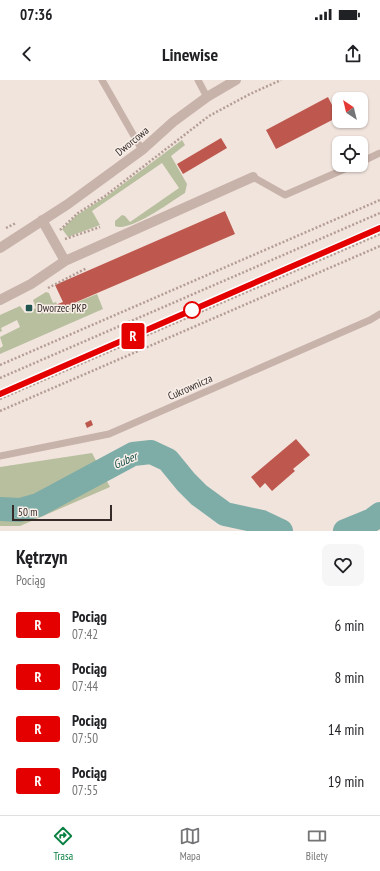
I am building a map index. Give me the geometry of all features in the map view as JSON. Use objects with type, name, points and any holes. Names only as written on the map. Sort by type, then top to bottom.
[{"type":"street","name":"Dworcowa","points":[[0,248],[68,204],[142,150],[173,122],[207,97],[236,80]]},
{"type":"street","points":[[0,300],[31,284],[65,261],[253,177]]},
{"type":"street","points":[[42,220],[65,261]]},
{"type":"lane","points":[[102,80],[142,150]]},
{"type":"lane","points":[[198,80],[207,97]]},
{"type":"lane","points":[[368,159],[380,153]]},
{"type":"lane","points":[[253,177],[285,195],[338,172]]},
{"type":"lane","name":"Cukrownicza","points":[[0,456],[109,434],[370,320],[380,314]]},
{"type":"path","points":[[61,232],[60,230],[78,213],[105,196],[210,116],[250,94],[281,80]]},
{"type":"path","points":[[0,366],[380,200]]},
{"type":"path","points":[[0,378],[380,213]]},
{"type":"path","points":[[64,238],[100,227]]},
{"type":"path","points":[[0,399],[380,234]]},
{"type":"path","points":[[0,411],[380,246]]},
{"type":"green space","points":[[182,140],[185,145],[171,156],[187,184],[185,193],[140,221],[121,227],[115,226],[115,221],[122,215],[125,216],[130,222],[179,188],[162,163],[92,211],[100,225],[68,237],[62,229],[77,215],[107,196]]},
{"type":"green space","points":[[46,292],[49,293],[53,303],[56,302],[57,304],[51,307],[53,312],[97,294],[103,309],[0,354],[0,348],[3,346],[0,337],[20,327],[17,320],[1,328],[2,331],[0,332],[0,315],[20,306],[25,313],[36,308],[33,300]]},
{"type":"green space","points":[[92,453],[110,487],[20,526],[0,526],[0,467]]},
{"type":"building","points":[[328,97],[332,105],[332,120],[276,149],[266,130]]},
{"type":"building","points":[[221,138],[227,148],[183,174],[177,164]]},
{"type":"building","points":[[225,211],[235,234],[53,312],[50,307],[63,302],[55,285]]},
{"type":"building","points":[[91,420],[93,425],[87,428],[85,423]]},
{"type":"building","points":[[296,439],[310,455],[293,469],[295,471],[272,491],[265,483],[260,488],[251,477]]},
{"type":"waterway","name":"Guber","points":[[0,509],[20,510],[38,505],[133,454],[151,452],[168,460],[199,495],[225,514],[262,522],[281,531]]},
{"type":"waterway","name":"Guber","points":[[345,531],[372,520],[380,514]]},
{"type":"railway","points":[[0,394],[380,228]]},
{"type":"train","name":"R","points":[[0,394],[380,228]]},
{"type":"place","name":"Dworzec PKP","points":[[29,308]]}]
